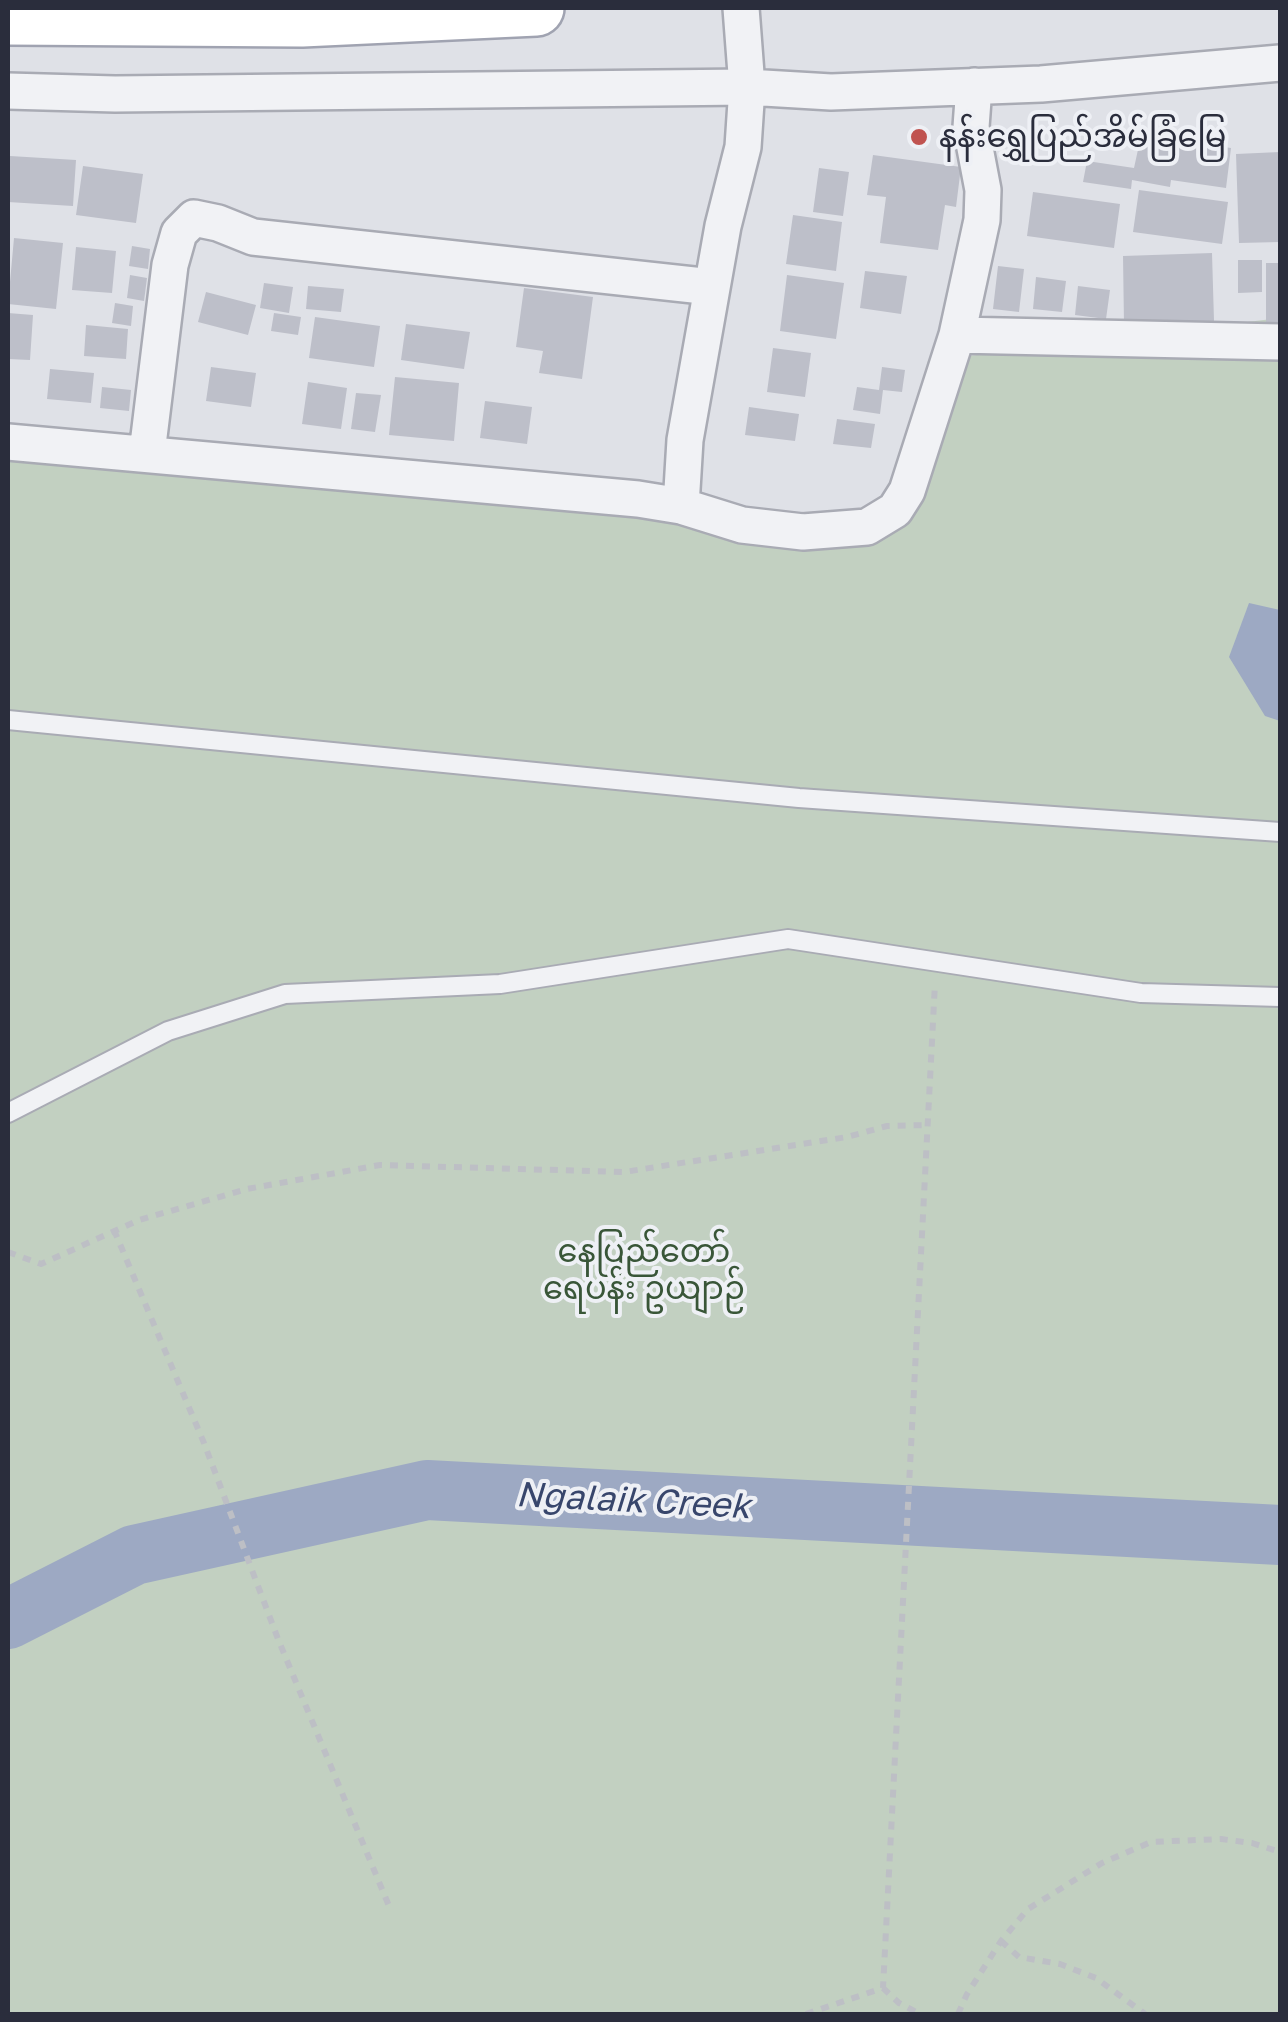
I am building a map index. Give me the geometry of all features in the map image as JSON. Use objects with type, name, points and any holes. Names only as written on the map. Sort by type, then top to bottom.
[{"type":"main road","points":[[8,17],[302,19],[536,8]]},
{"type":"street","points":[[681,506],[685,440],[723,226],[743,146],[747,87],[741,8]]},
{"type":"street","points":[[8,91],[115,94],[747,87],[831,92],[1041,84],[1280,63]]},
{"type":"street","points":[[8,442],[638,499],[681,506],[742,526],[803,532],[867,527],[895,510],[907,491],[957,335],[982,220],[982,190],[971,128],[974,86]]},
{"type":"street","points":[[148,454],[170,264],[179,234],[194,218],[253,236],[712,287]]},
{"type":"street","points":[[957,335],[1280,342]]},
{"type":"lane","points":[[8,720],[799,798],[1280,832]]},
{"type":"lane","points":[[8,1114],[168,1031],[285,994],[500,984],[788,939],[1141,992],[1280,998]]},
{"type":"path","points":[[920,2014],[899,2003],[884,1988],[936,962]]},
{"type":"path","points":[[8,1252],[41,1264],[139,1220],[247,1189],[380,1164],[624,1172],[847,1137],[887,1126],[928,1125]]},
{"type":"path","points":[[114,1230],[204,1443],[278,1639],[388,1906]]},
{"type":"path","points":[[958,2014],[1001,1941],[1028,1909],[1102,1863],[1150,1842],[1221,1839],[1280,1852]]},
{"type":"path","points":[[1001,1941],[1018,1956],[1060,1964],[1096,1978],[1145,2014]]},
{"type":"path","points":[[806,2014],[884,1988]]},
{"type":"green space","name":"နေပြည်တော် ရေပန်း ဥယျာဉ်","points":[[1280,318],[1280,2014],[8,2014],[8,449],[898,526],[928,361]]},
{"type":"water","points":[[1249,603],[1280,610],[1280,721],[1265,716],[1229,657]]},
{"type":"building","points":[[1176,140],[1231,148],[1226,188],[1171,180],[1170,187],[1132,180],[1131,189],[1083,182],[1087,161],[1134,168],[1139,145],[1175,152]]},
{"type":"building","points":[[1280,152],[1280,242],[1239,243],[1236,154]]},
{"type":"building","points":[[873,155],[961,167],[956,207],[945,205],[938,250],[880,243],[886,197],[867,195]]},
{"type":"building","points":[[10,156],[76,160],[73,206],[8,202]]},
{"type":"building","points":[[83,166],[143,174],[136,223],[76,215]]},
{"type":"building","points":[[819,168],[849,172],[843,216],[813,212]]},
{"type":"building","points":[[1139,190],[1228,202],[1222,244],[1133,232]]},
{"type":"building","points":[[1033,192],[1120,204],[1114,248],[1027,236]]},
{"type":"building","points":[[793,215],[842,222],[836,271],[786,264]]},
{"type":"building","points":[[14,238],[63,243],[56,309],[8,304]]},
{"type":"building","points":[[132,246],[150,249],[148,269],[129,266]]},
{"type":"building","points":[[76,247],[116,251],[112,293],[72,290]]},
{"type":"building","points":[[1212,253],[1214,321],[1124,324],[1123,256]]},
{"type":"building","points":[[1238,260],[1262,260],[1262,292],[1238,293]]},
{"type":"building","points":[[1266,263],[1280,263],[1280,323],[1266,324]]},
{"type":"building","points":[[998,266],[1024,269],[1019,312],[993,309]]},
{"type":"building","points":[[865,271],[907,276],[901,314],[860,308]]},
{"type":"building","points":[[130,275],[147,278],[144,301],[127,298]]},
{"type":"building","points":[[787,275],[844,283],[836,339],[780,331]]},
{"type":"building","points":[[1036,277],[1066,281],[1062,312],[1033,309]]},
{"type":"building","points":[[264,283],[293,287],[289,313],[260,308]]},
{"type":"building","points":[[308,286],[344,289],[341,312],[306,309]]},
{"type":"building","points":[[1078,286],[1110,290],[1106,319],[1075,315]]},
{"type":"building","points":[[524,288],[593,297],[582,379],[539,373],[543,351],[516,347]]},
{"type":"building","points":[[206,292],[256,305],[248,335],[198,322]]},
{"type":"building","points":[[115,303],[133,306],[131,326],[112,323]]},
{"type":"building","points":[[8,313],[33,315],[30,360],[8,359]]},
{"type":"building","points":[[274,313],[301,317],[298,335],[271,331]]},
{"type":"building","points":[[315,317],[380,326],[374,367],[309,358]]},
{"type":"building","points":[[406,324],[470,332],[464,369],[401,360]]},
{"type":"building","points":[[86,325],[128,329],[126,359],[84,356]]},
{"type":"building","points":[[773,348],[811,353],[805,397],[767,392]]},
{"type":"building","points":[[211,367],[256,373],[251,407],[206,401]]},
{"type":"building","points":[[882,367],[905,370],[902,392],[883,390],[880,414],[853,410],[857,387],[879,390]]},
{"type":"building","points":[[50,369],[94,373],[91,403],[47,399]]},
{"type":"building","points":[[395,377],[459,383],[454,441],[389,435]]},
{"type":"building","points":[[308,382],[347,388],[341,429],[302,424]]},
{"type":"building","points":[[102,387],[131,390],[129,411],[100,408]]},
{"type":"building","points":[[356,393],[381,395],[375,432],[351,429]]},
{"type":"building","points":[[485,401],[532,407],[527,444],[480,438]]},
{"type":"building","points":[[749,407],[799,414],[795,441],[745,435]]},
{"type":"building","points":[[837,419],[875,424],[871,448],[833,444]]},
{"type":"waterway","name":"Ngalaik Creek","points":[[8,1619],[134,1555],[427,1490],[1280,1535]]},
{"type":"place","name":"နန်းရွှေပြည်အိမ်ခြံမြေ","points":[[919,137]]}]
